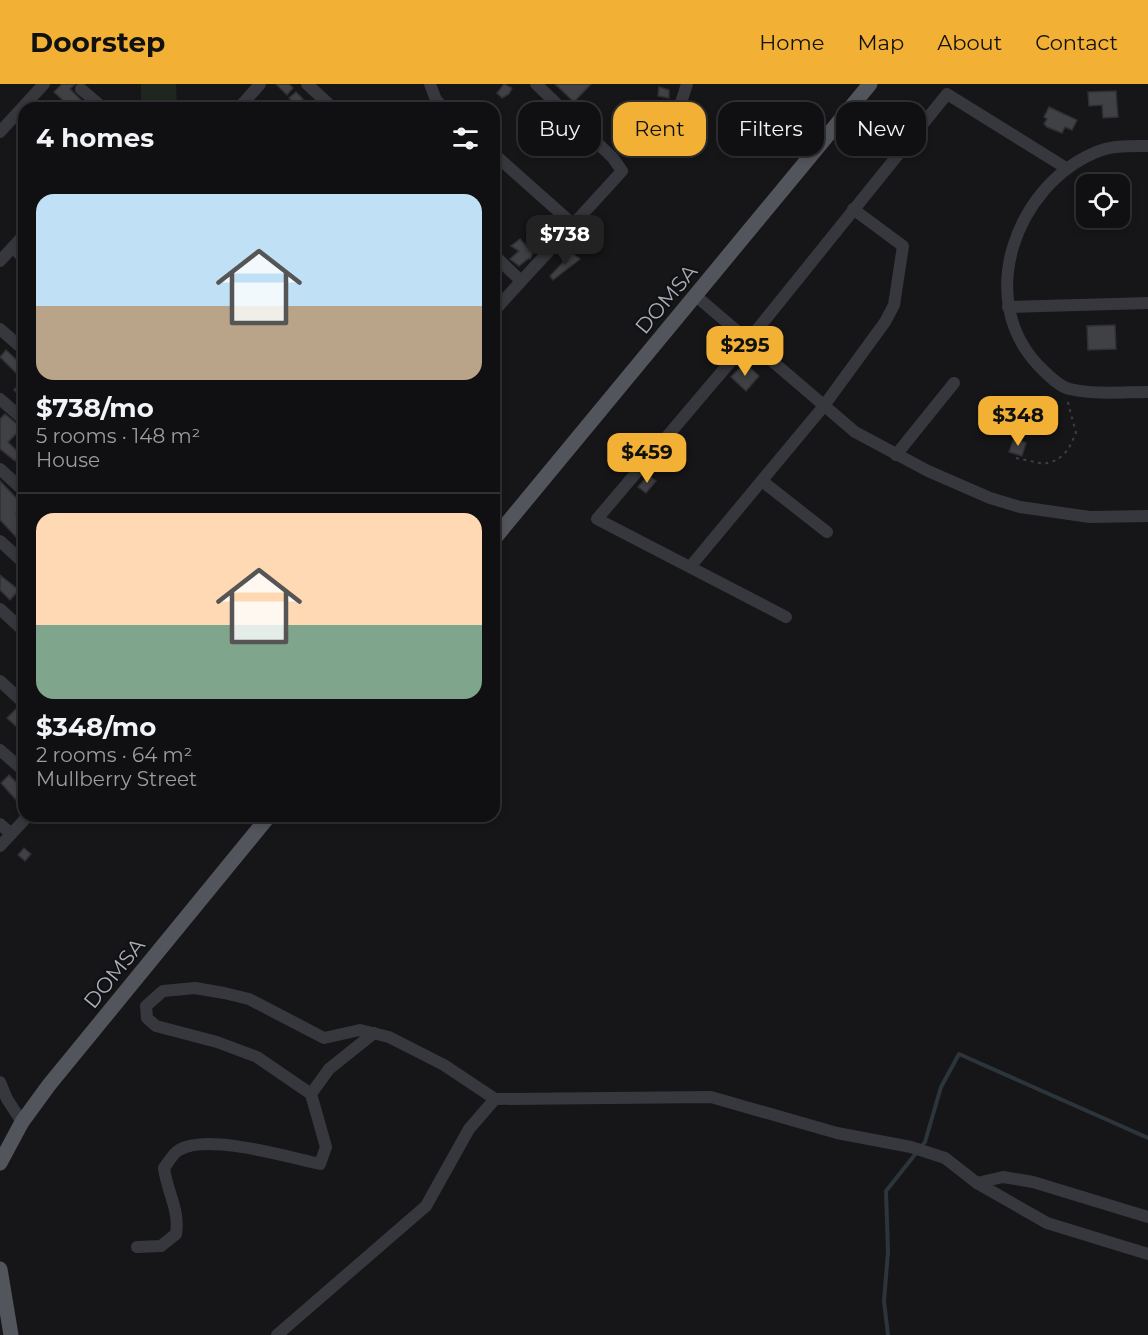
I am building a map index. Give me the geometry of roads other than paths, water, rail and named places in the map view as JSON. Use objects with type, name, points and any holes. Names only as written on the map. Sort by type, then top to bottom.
[{"type":"main road","name":"DOMSA","points":[[500,532],[870,84]]},
{"type":"main road","name":"DOMSA","points":[[0,1163],[22,1122],[49,1085],[264,822]]},
{"type":"main road","points":[[0,1269],[11,1335]]},
{"type":"street","points":[[28,102],[44,84]]},
{"type":"street","points":[[244,102],[260,84]]},
{"type":"street","points":[[307,84],[326,102]]},
{"type":"street","points":[[430,84],[438,102]]},
{"type":"street","points":[[500,304],[575,226],[622,171],[613,158],[536,84]]},
{"type":"street","points":[[681,102],[687,84]]},
{"type":"street","points":[[81,89],[96,102]]},
{"type":"street","points":[[786,617],[597,519],[748,341],[947,94],[1066,168]]},
{"type":"street","points":[[0,132],[18,112]]},
{"type":"street","points":[[1148,146],[1108,148],[1066,168],[1041,192],[1014,243],[1007,270],[1008,307],[1029,355],[1047,375],[1068,389],[1148,392]]},
{"type":"street","points":[[500,159],[575,226]]},
{"type":"street","points":[[690,567],[823,407],[885,322],[894,305],[903,246],[854,209]]},
{"type":"street","points":[[0,261],[18,242]]},
{"type":"street","points":[[13,248],[18,253]]},
{"type":"street","points":[[500,261],[521,280]]},
{"type":"street","points":[[696,296],[823,407],[855,432],[896,455],[990,498],[1020,507],[1090,517],[1148,516]]},
{"type":"street","points":[[1008,307],[1148,303]]},
{"type":"street","points":[[0,329],[18,345]]},
{"type":"street","points":[[896,455],[954,383]]},
{"type":"street","points":[[0,399],[18,415]]},
{"type":"street","points":[[0,469],[18,486]]},
{"type":"street","points":[[762,481],[827,532]]},
{"type":"street","points":[[0,541],[18,558]]},
{"type":"street","points":[[0,609],[18,626]]},
{"type":"street","points":[[0,681],[18,697]]},
{"type":"street","points":[[0,750],[18,766]]},
{"type":"street","points":[[0,846],[22,822]]},
{"type":"street","points":[[0,824],[11,834]]},
{"type":"street","points":[[137,1247],[161,1246],[176,1234],[179,1218],[167,1188],[164,1168],[178,1150],[204,1145],[229,1145],[320,1164],[327,1147],[311,1094],[257,1057],[217,1042],[156,1026],[147,1018],[146,1006],[163,991],[195,988],[249,999],[324,1038],[360,1030],[406,1045],[444,1065],[495,1099],[711,1097],[837,1133],[911,1147],[945,1158],[977,1183],[1047,1223],[1148,1254]]},
{"type":"street","points":[[311,1094],[329,1069],[374,1034]]},
{"type":"street","points":[[0,1082],[7,1099],[22,1122]]},
{"type":"street","points":[[278,1335],[426,1206],[470,1129],[495,1099]]},
{"type":"street","points":[[977,1183],[1002,1177],[1033,1182],[1148,1217]]},
{"type":"waterway","points":[[888,1335],[884,1301],[888,1252],[886,1191],[925,1142],[941,1087],[959,1054],[1148,1138]]}]
